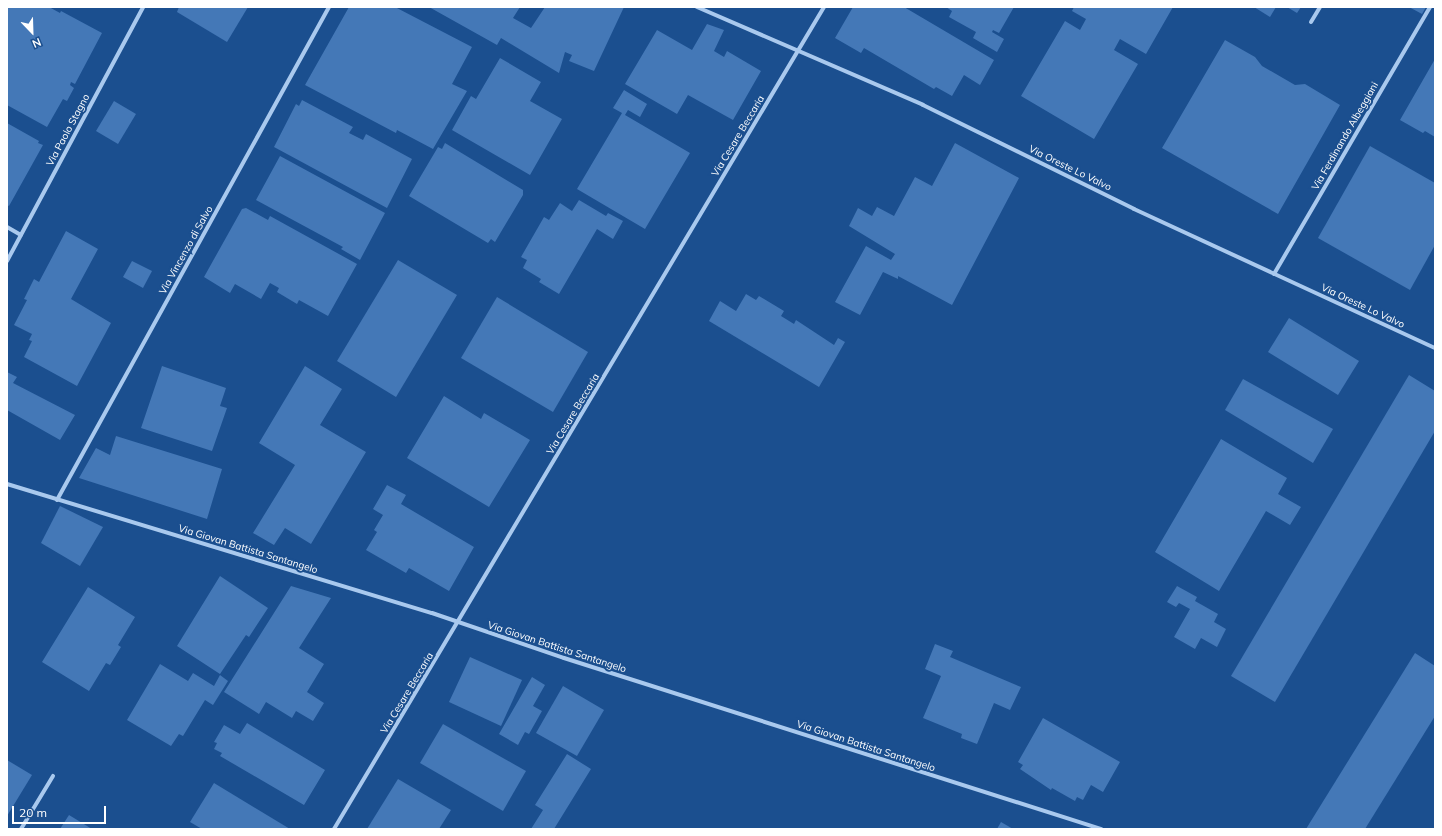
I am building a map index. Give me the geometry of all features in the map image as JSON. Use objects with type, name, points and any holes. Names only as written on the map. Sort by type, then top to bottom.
[{"type":"street","name":"Via Paolo Stagno","points":[[7,261],[143,7]]},
{"type":"street","name":"Via Vincenzo di Salvo","points":[[57,500],[329,7]]},
{"type":"street","name":"Via Oreste Lo Valvo","points":[[697,7],[923,105],[1134,208],[1435,348]]},
{"type":"street","name":"Via Cesare Beccaria","points":[[334,829],[459,622],[824,7]]},
{"type":"street","points":[[1311,22],[1320,7]]},
{"type":"street","name":"Via Ferdinando Albeggiani","points":[[1274,274],[1430,7]]},
{"type":"street","points":[[7,227],[21,235]]},
{"type":"street","name":"Via Giovan Battista Santangelo","points":[[7,484],[459,622],[586,666],[1102,829]]},
{"type":"street","points":[[20,829],[52,776]]},
{"type":"building","points":[[7,7],[49,7],[60,13],[61,11],[102,33],[75,84],[71,82],[70,85],[74,88],[67,101],[63,99],[47,127],[7,105]]},
{"type":"building","points":[[179,7],[248,7],[227,42],[177,12]]},
{"type":"building","points":[[349,7],[395,7],[472,47],[452,84],[467,91],[433,149],[397,130],[396,133],[305,85]]},
{"type":"building","points":[[429,7],[520,7],[513,18],[531,28],[545,7],[624,7],[594,71],[569,61],[572,55],[565,52],[559,73],[501,38],[497,45]]},
{"type":"building","points":[[853,7],[904,7],[994,60],[980,85],[964,75],[952,96],[936,87],[934,89],[864,48],[861,53],[835,38]]},
{"type":"building","points":[[946,7],[1014,7],[999,33],[993,30],[992,32],[1004,39],[997,52],[973,38],[976,32],[949,17],[952,11]]},
{"type":"building","points":[[1074,7],[1173,7],[1146,54],[1120,39],[1114,50],[1138,64],[1094,139],[1021,96],[1065,21],[1080,30],[1086,19],[1072,11]]},
{"type":"building","points":[[1254,7],[1276,7],[1270,17]]},
{"type":"building","points":[[1287,7],[1301,7],[1297,13]]},
{"type":"building","points":[[1409,7],[1426,7],[1422,14]]},
{"type":"building","points":[[707,24],[724,30],[714,51],[724,57],[727,51],[761,71],[733,120],[688,95],[677,114],[625,84],[657,30],[692,50]]},
{"type":"building","points":[[1225,40],[1255,57],[1262,66],[1295,85],[1305,84],[1340,105],[1278,214],[1162,148]]},
{"type":"building","points":[[500,58],[541,82],[530,101],[562,119],[530,175],[452,130],[471,96],[476,99]]},
{"type":"building","points":[[1435,59],[1435,137],[1425,131],[1423,133],[1400,120]]},
{"type":"building","points":[[624,90],[647,104],[640,117],[628,110],[625,115],[690,153],[645,229],[577,189],[622,113],[613,108]]},
{"type":"building","points":[[302,100],[353,127],[349,133],[363,140],[366,134],[412,159],[387,208],[274,147],[296,104],[299,106]]},
{"type":"building","points":[[114,101],[136,114],[118,144],[96,131]]},
{"type":"building","points":[[7,123],[39,141],[38,143],[43,145],[9,206],[7,205]]},
{"type":"building","points":[[445,143],[523,190],[523,195],[495,242],[491,239],[488,243],[409,196],[438,147],[442,149]]},
{"type":"building","points":[[955,143],[1019,178],[952,305],[898,276],[898,279],[883,272],[860,315],[835,302],[866,246],[891,260],[895,254],[849,226],[858,208],[872,216],[877,207],[894,216],[915,177],[932,186]]},
{"type":"building","points":[[1370,146],[1435,183],[1435,245],[1410,290],[1318,238]]},
{"type":"building","points":[[280,156],[385,213],[360,260],[341,249],[343,247],[256,200]]},
{"type":"building","points":[[579,200],[606,216],[608,213],[623,221],[613,239],[597,229],[559,294],[539,282],[541,279],[523,268],[527,260],[521,257],[544,217],[549,220],[560,203],[572,211]]},
{"type":"building","points":[[246,208],[268,220],[270,216],[357,264],[328,316],[299,300],[297,304],[277,292],[279,288],[270,283],[261,299],[235,284],[230,293],[204,277],[242,209]]},
{"type":"building","points":[[66,231],[98,249],[71,299],[111,323],[77,386],[24,357],[32,341],[29,340],[32,334],[14,325],[27,300],[24,299],[34,279],[39,282]]},
{"type":"building","points":[[398,260],[457,295],[396,397],[337,361]]},
{"type":"building","points":[[132,261],[152,271],[143,288],[123,277]]},
{"type":"building","points":[[746,294],[756,300],[759,296],[784,311],[781,316],[794,324],[796,320],[834,345],[838,338],[845,342],[819,387],[709,321],[720,301],[736,311]]},
{"type":"building","points":[[497,297],[588,352],[553,412],[461,358]]},
{"type":"building","points":[[1289,318],[1359,361],[1338,395],[1268,352]]},
{"type":"building","points":[[162,366],[226,388],[220,406],[227,408],[212,451],[141,428]]},
{"type":"building","points":[[305,366],[342,389],[320,425],[366,452],[311,544],[285,528],[274,545],[253,533],[295,465],[259,443]]},
{"type":"building","points":[[7,372],[17,377],[13,383],[75,415],[60,440],[7,410]]},
{"type":"building","points":[[1409,375],[1435,391],[1435,431],[1275,702],[1231,676]]},
{"type":"building","points":[[1243,379],[1333,429],[1313,463],[1225,410]]},
{"type":"building","points":[[444,396],[481,419],[484,413],[530,440],[489,507],[407,458]]},
{"type":"building","points":[[116,436],[222,469],[207,519],[79,478],[96,448],[110,455]]},
{"type":"building","points":[[1221,439],[1287,478],[1278,494],[1301,507],[1290,525],[1266,511],[1219,591],[1155,552]]},
{"type":"building","points":[[387,485],[406,495],[401,504],[474,547],[449,591],[409,568],[406,573],[366,550],[377,532],[374,530],[383,515],[373,509]]},
{"type":"building","points":[[60,506],[103,527],[80,566],[41,543]]},
{"type":"building","points":[[220,576],[268,608],[249,637],[246,635],[220,674],[177,646]]},
{"type":"building","points":[[291,586],[331,598],[299,648],[324,664],[307,692],[324,703],[313,721],[296,711],[292,718],[266,702],[259,714],[224,692]]},
{"type":"building","points":[[1177,586],[1197,597],[1195,601],[1218,614],[1214,622],[1226,629],[1217,647],[1201,638],[1195,649],[1174,637],[1190,609],[1179,603],[1176,607],[1167,602]]},
{"type":"building","points":[[88,587],[135,617],[118,645],[121,647],[110,665],[106,663],[89,691],[42,662]]},
{"type":"building","points":[[935,644],[953,651],[950,657],[1021,687],[1010,710],[994,703],[977,744],[961,738],[962,734],[923,718],[941,676],[925,669]]},
{"type":"building","points":[[1415,653],[1435,666],[1435,716],[1365,829],[1306,829]]},
{"type":"building","points":[[470,657],[522,680],[501,726],[449,702]]},
{"type":"building","points":[[160,664],[188,681],[193,673],[214,686],[220,675],[228,681],[213,705],[205,700],[183,736],[179,734],[171,746],[127,720]]},
{"type":"building","points":[[532,677],[545,685],[533,706],[542,711],[529,734],[525,732],[518,745],[499,734]]},
{"type":"building","points":[[563,686],[604,710],[577,756],[536,733]]},
{"type":"building","points":[[1043,718],[1120,762],[1103,792],[1091,785],[1083,800],[1077,797],[1075,801],[1052,788],[1051,790],[1020,769],[1023,765],[1018,762]]},
{"type":"building","points":[[247,723],[325,770],[304,805],[220,756],[222,753],[214,749],[217,743],[214,742],[224,725],[240,734]]},
{"type":"building","points":[[443,724],[526,771],[503,811],[420,763]]},
{"type":"building","points":[[567,754],[591,769],[554,829],[531,829],[543,810],[535,805]]},
{"type":"building","points":[[7,760],[32,775],[7,816]]},
{"type":"building","points":[[398,779],[451,810],[439,829],[367,829]]},
{"type":"building","points":[[214,783],[290,829],[202,829],[190,822]]},
{"type":"building","points":[[69,815],[92,829],[60,829]]},
{"type":"building","points":[[1001,822],[1013,829],[997,829]]}]
